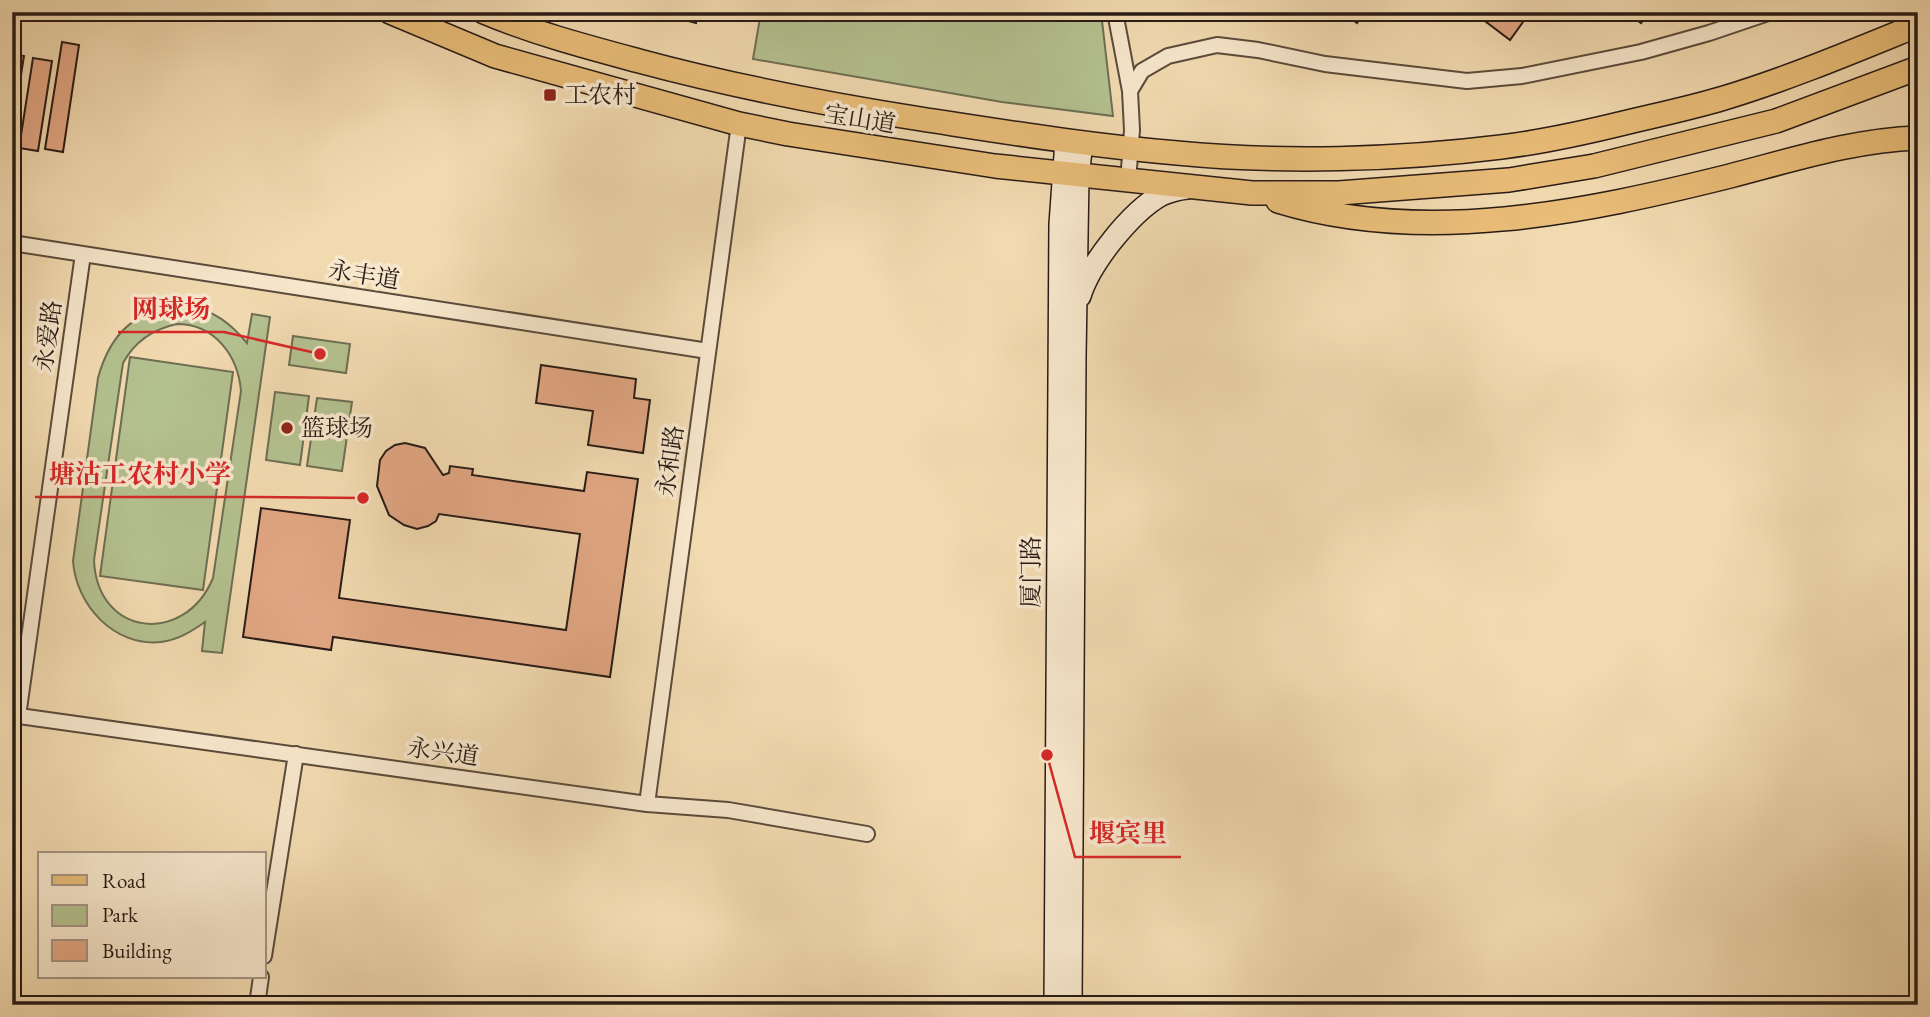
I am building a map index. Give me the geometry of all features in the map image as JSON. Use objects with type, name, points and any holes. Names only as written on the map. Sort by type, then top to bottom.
[{"type":"main road","name":"宝山道","points":[[390,12],[495,56],[738,124],[898,152],[1070,175],[1252,193],[1339,193],[1509,180],[1594,166],[1776,121],[1918,68]]},
{"type":"main road","name":"宝山道","points":[[484,12],[514,25],[607,53],[719,82],[824,104],[1130,149],[1254,157],[1340,158],[1502,147],[1572,135],[1726,97],[1821,65],[1918,25]]},
{"type":"main road","points":[[1252,193],[1312,211],[1362,220],[1478,221],[1555,212],[1640,197],[1842,147],[1918,138]]},
{"type":"street","points":[[1115,12],[1130,91],[1128,181]]},
{"type":"street","points":[[1130,91],[1142,71],[1168,56],[1217,45],[1350,67],[1467,81],[1522,76],[1641,52],[1771,12]]},
{"type":"street","name":"永和路","points":[[647,804],[738,124]]},
{"type":"street","name":"厦门路","points":[[1055,1005],[1060,224],[1074,142]]},
{"type":"street","name":"厦门路","points":[[1070,175],[1076,311],[1071,1005]]},
{"type":"street","points":[[1076,311],[1088,277],[1115,238],[1160,196],[1187,188]]},
{"type":"street","name":"永丰道","points":[[12,243],[708,351]]},
{"type":"street","name":"永爱路","points":[[15,715],[83,254]]},
{"type":"street","name":"永兴道","points":[[15,715],[647,804],[728,810],[867,834]]},
{"type":"street","points":[[266,943],[296,754]]},
{"type":"street","points":[[257,1005],[261,978]]},
{"type":"green space","points":[[761,12],[1101,12],[1113,116],[1002,102],[753,59]]},
{"type":"green space","points":[[188,306],[214,314],[247,343],[252,314],[270,317],[222,653],[202,651],[205,622],[179,637],[161,642],[128,638],[113,630],[100,620],[81,593],[73,561],[98,378],[104,361],[119,334],[130,324],[155,311]],"holes":[[[177,324],[191,325],[213,336],[222,344],[235,366],[241,391],[213,578],[200,600],[183,615],[164,622],[144,623],[126,617],[110,605],[99,586],[94,560],[123,363],[139,342],[160,329]]]},
{"type":"green space","points":[[293,336],[350,344],[346,373],[289,365]]},
{"type":"green space","points":[[130,357],[233,372],[203,590],[100,576]]},
{"type":"green space","name":"篮球场","points":[[275,392],[309,396],[300,465],[266,460]]},
{"type":"green space","name":"篮球场","points":[[317,398],[352,402],[342,471],[307,466]]},
{"type":"building","points":[[655,12],[698,12],[696,23]]},
{"type":"building","points":[[1343,12],[1365,12],[1357,23]]},
{"type":"building","points":[[1473,12],[1510,12],[1523,22],[1510,40]]},
{"type":"building","points":[[1626,12],[1649,12],[1641,23]]},
{"type":"building","points":[[62,42],[79,45],[63,152],[45,149]]},
{"type":"building","points":[[12,54],[24,56],[12,131]]},
{"type":"building","points":[[33,58],[52,61],[38,151],[19,148]]},
{"type":"building","points":[[541,365],[636,379],[634,398],[650,400],[643,453],[588,445],[593,411],[536,403]]},
{"type":"building","points":[[405,443],[425,448],[443,475],[449,473],[450,466],[473,469],[472,475],[584,491],[587,472],[638,479],[610,677],[333,637],[331,650],[243,637],[261,508],[350,520],[339,598],[566,630],[580,534],[439,514],[436,521],[428,526],[417,529],[404,525],[389,515],[377,486],[380,460],[386,451]]},
{"type":"place","name":"工农村","points":[[550,95]]},
{"type":"place","name":"网球场","points":[[320,354]]},
{"type":"place","name":"篮球场","points":[[287,428]]},
{"type":"place","name":"塘沽工农村小学","points":[[363,498]]},
{"type":"place","name":"堰宾里","points":[[1047,755]]}]
